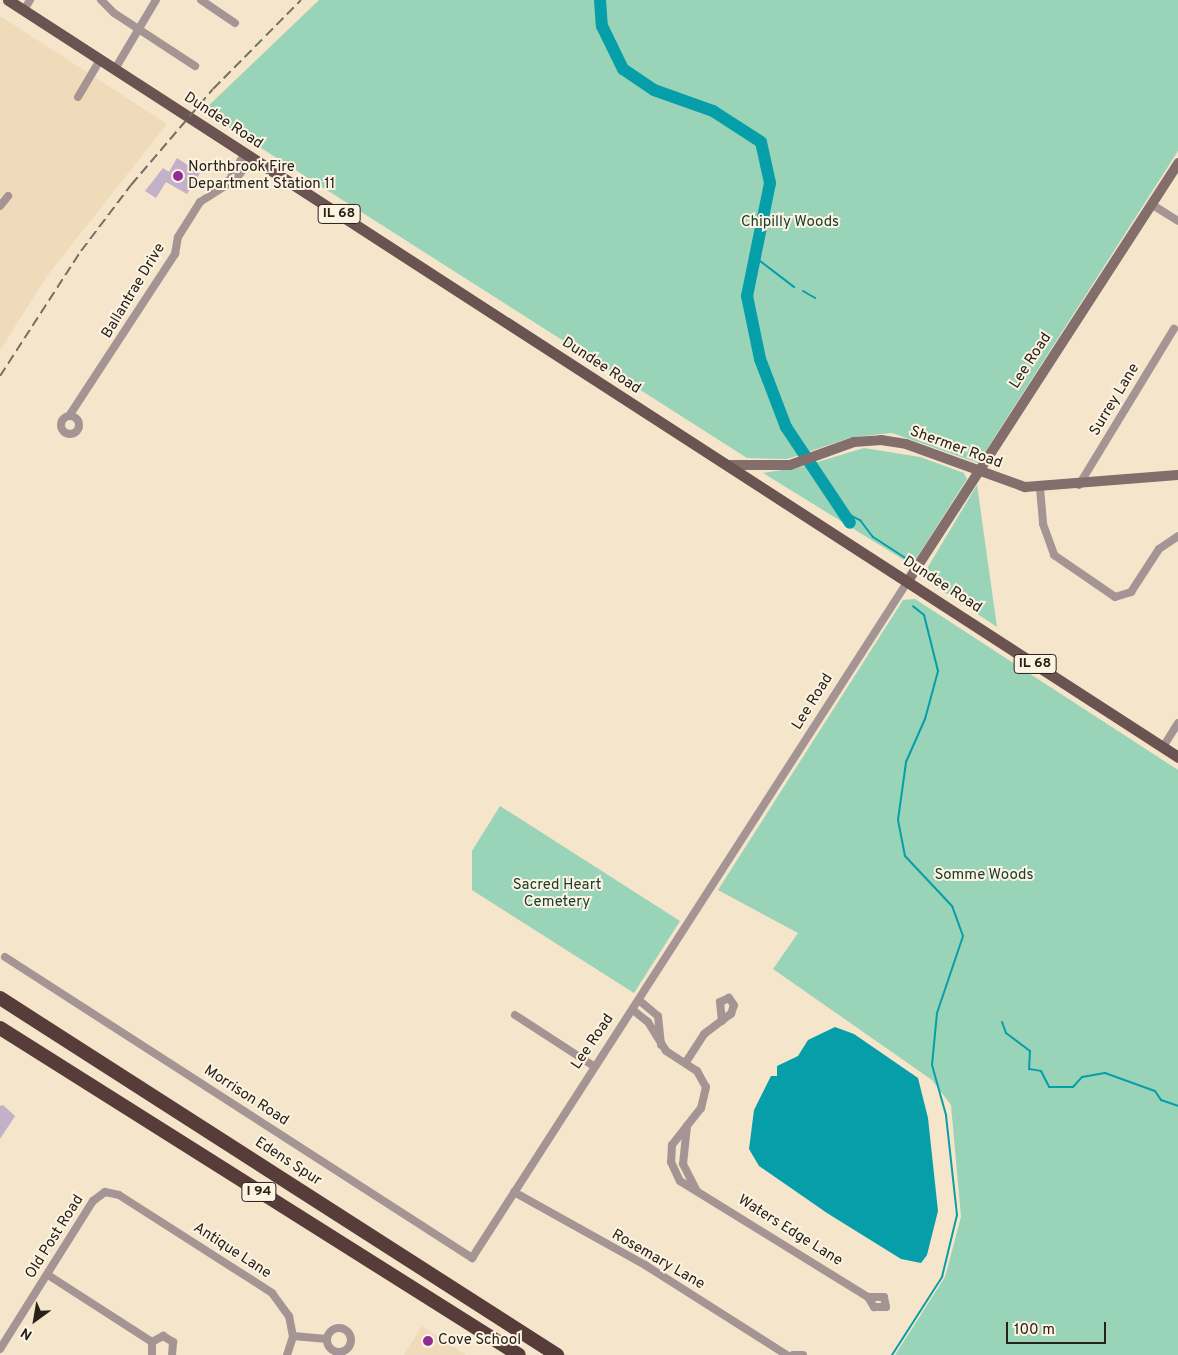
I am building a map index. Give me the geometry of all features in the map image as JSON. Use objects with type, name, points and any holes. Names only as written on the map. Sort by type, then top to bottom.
[{"type":"highway","name":"Edens Spur","points":[[0,998],[557,1355]]},
{"type":"highway","name":"I 94","points":[[0,1028],[518,1355]]},
{"type":"main road","name":"Dundee Road","points":[[8,0],[27,5],[100,60],[1178,757]]},
{"type":"street","points":[[101,0],[138,29],[195,66]]},
{"type":"street","points":[[114,69],[156,0]]},
{"type":"street","points":[[202,0],[235,22]]},
{"type":"street","points":[[78,97],[100,60]]},
{"type":"street","name":"Ballantrae Drive","points":[[69,416],[175,254],[178,237],[200,202],[226,186],[248,155]]},
{"type":"street","name":"Lee Road","points":[[472,1258],[595,1067],[640,1001],[977,472],[1178,162]]},
{"type":"street","points":[[0,206],[8,196]]},
{"type":"street","points":[[1151,204],[1178,221]]},
{"type":"street","name":"Surrey Lane","points":[[1079,485],[1174,329]]},
{"type":"street","name":"Shermer Road","points":[[727,465],[798,462],[854,442],[881,440],[906,444],[977,472],[1040,488],[1178,475]]},
{"type":"street","points":[[1040,488],[1043,524],[1054,555],[1115,597],[1131,592],[1159,549],[1178,536]]},
{"type":"street","points":[[1163,747],[1178,723]]},
{"type":"street","name":"Morrison Road","points":[[5,957],[472,1258]]},
{"type":"street","points":[[640,1001],[660,1020],[661,1047]]},
{"type":"street","points":[[633,1010],[648,1022],[661,1047]]},
{"type":"street","points":[[516,1016],[595,1067]]},
{"type":"street","points":[[686,1062],[699,1040],[722,1021]]},
{"type":"street","name":"Waters Edge Lane","points":[[661,1047],[686,1062],[706,1087],[701,1108],[675,1139],[671,1162],[680,1181],[868,1297]]},
{"type":"street","name":"Waters Edge Lane","points":[[687,1126],[683,1164],[696,1190]]},
{"type":"street","name":"Old Post Road","points":[[0,1349],[93,1201],[105,1192]]},
{"type":"street","name":"Antique Lane","points":[[105,1192],[119,1195],[272,1293],[289,1316],[293,1336]]},
{"type":"street","name":"Rosemary Lane","points":[[514,1192],[645,1265],[787,1355]]},
{"type":"street","points":[[48,1275],[152,1342]]},
{"type":"street","points":[[152,1342],[163,1336],[170,1339],[172,1355]]},
{"type":"street","points":[[287,1355],[293,1336],[327,1339]]},
{"type":"street","points":[[152,1342],[152,1355]]},
{"type":"street","points":[[793,1355],[803,1355]]},
{"type":"shaded area","points":[[0,16],[167,124],[47,276],[0,350]]},
{"type":"shaded area","name":"Cove School","points":[[422,1326],[466,1355],[404,1355]]},
{"type":"green space","name":"Chipilly Woods","points":[[319,0],[1178,0],[1178,151],[978,463],[892,433],[853,437],[787,459],[747,458],[203,111]]},
{"type":"green space","points":[[864,448],[920,457],[964,473],[967,479],[912,565],[763,473],[801,467]]},
{"type":"green space","points":[[977,485],[997,627],[922,577]]},
{"type":"green space","name":"Somme Woods","points":[[915,599],[1178,770],[1178,1355],[895,1355],[945,1277],[961,1217],[951,1105],[932,1080],[773,969],[798,933],[718,890],[903,600]]},
{"type":"green space","name":"Sacred Heart Cemetery","points":[[500,806],[680,921],[634,993],[472,890],[472,851]]},
{"type":"water","points":[[835,1027],[854,1034],[918,1078],[928,1118],[938,1211],[927,1255],[921,1263],[901,1259],[827,1213],[759,1166],[749,1149],[754,1110],[771,1076],[777,1076],[777,1066],[798,1056],[808,1040]]},
{"type":"building","name":"Northbrook Fire Department Station 11","points":[[177,158],[200,173],[187,194],[166,182],[156,198],[145,191],[163,168],[169,172]]},
{"type":"building","points":[[3,1105],[15,1116],[0,1139],[0,1106]]},
{"type":"waterway","points":[[600,0],[602,26],[623,69],[654,90],[713,111],[761,142],[770,183],[747,296],[760,359],[786,427],[850,523]]},
{"type":"waterway","points":[[756,258],[794,287]]},
{"type":"waterway","points":[[803,291],[815,298]]},
{"type":"waterway","points":[[838,509],[860,520],[873,537],[907,559]]},
{"type":"waterway","points":[[892,1355],[942,1277],[957,1215],[946,1115],[932,1065],[937,1013],[963,936],[952,906],[905,856],[898,820],[906,762],[925,719],[938,671],[924,615],[913,606]]},
{"type":"waterway","points":[[1002,1022],[1006,1033],[1030,1051],[1029,1069],[1041,1071],[1049,1087],[1073,1087],[1082,1077],[1105,1073],[1155,1091],[1161,1100],[1178,1106]]},
{"type":"railway","points":[[0,376],[81,251],[131,185],[213,89],[301,0]]},
{"type":"place","name":"Northbrook Fire Department Station 11","points":[[178,176]]},
{"type":"place","name":"Cove School","points":[[428,1341]]}]
